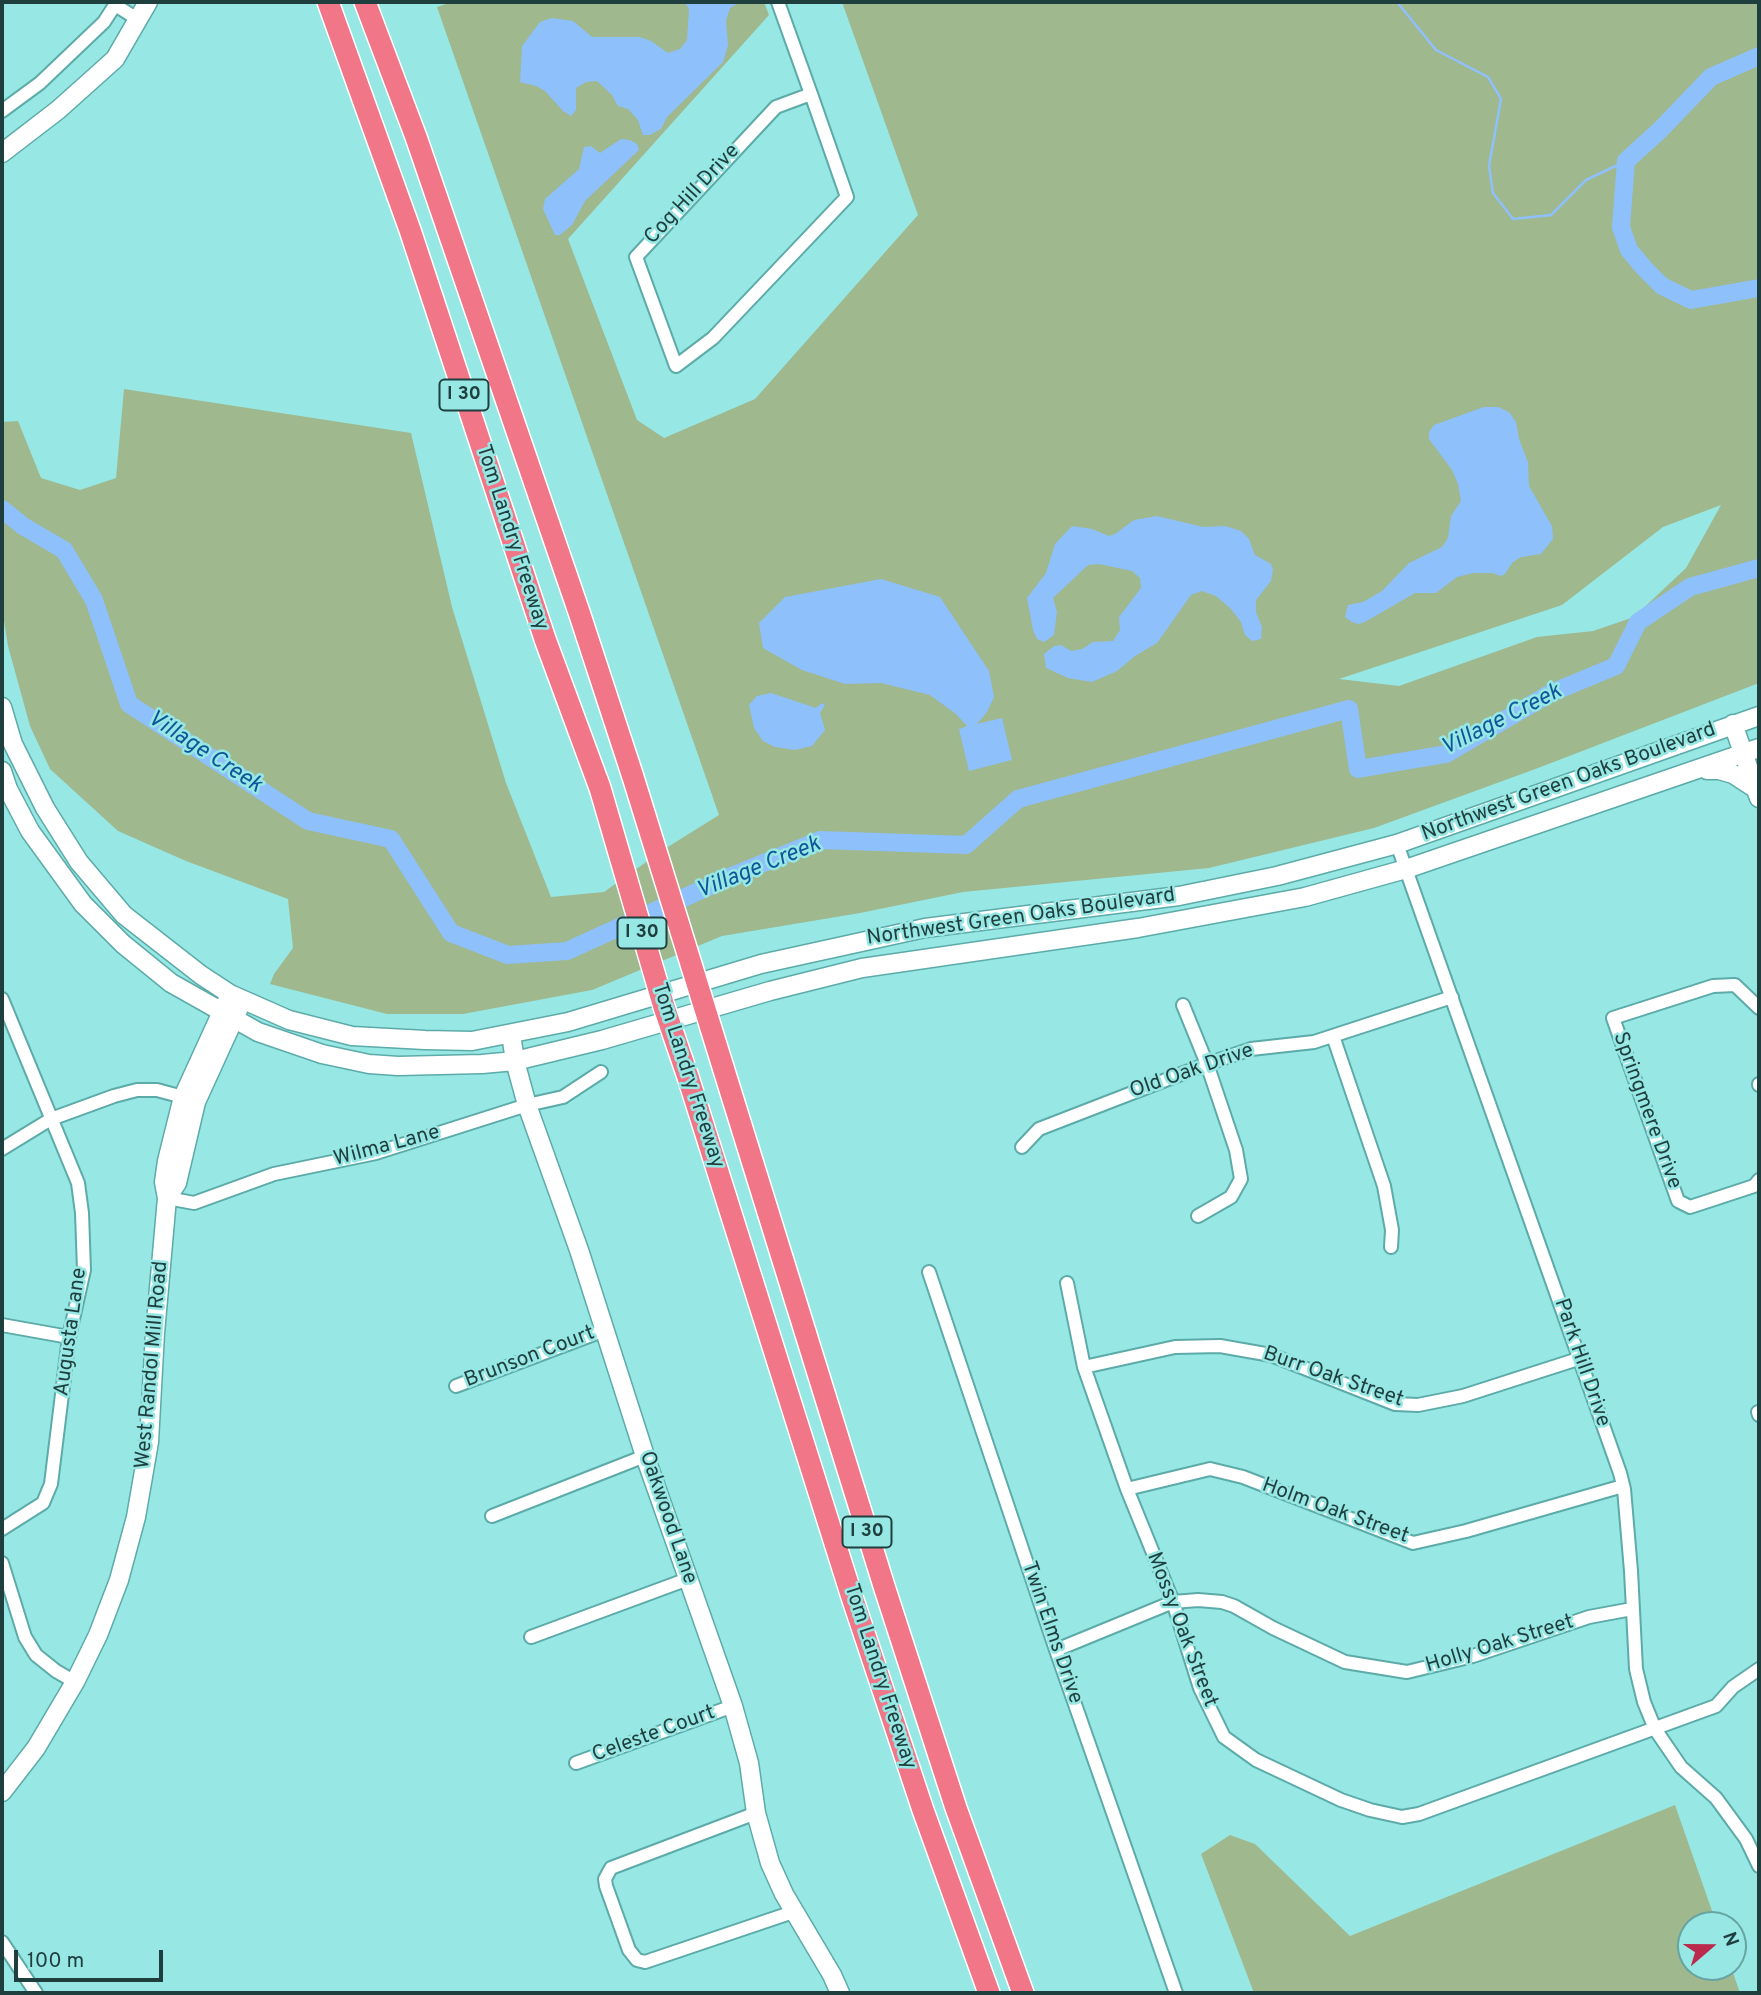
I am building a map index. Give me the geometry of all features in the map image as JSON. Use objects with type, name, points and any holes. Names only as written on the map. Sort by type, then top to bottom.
[{"type":"highway","name":"Tom Landry Freeway","points":[[328,2],[410,230],[545,639],[600,788],[664,1007],[851,1594],[923,1810],[989,1993]]},
{"type":"highway","name":"Tom Landry Freeway","points":[[365,2],[416,137],[579,612],[633,777],[897,1625],[956,1808],[1023,1993]]},
{"type":"main road","points":[[3,152],[58,110],[115,60],[148,2]]},
{"type":"main road","name":"Northwest Green Oaks Boulevard","points":[[2,707],[13,744],[45,808],[79,862],[124,915],[201,975],[237,997],[289,1020],[352,1036],[472,1041],[568,1022],[761,964],[860,941],[925,928],[1179,895],[1277,876],[1397,844],[1759,716]]},
{"type":"main road","points":[[1733,724],[1751,751],[1758,794]]},
{"type":"main road","name":"Northwest Green Oaks Boulevard","points":[[2,771],[30,831],[83,904],[123,944],[171,983],[258,1032],[322,1054],[369,1064],[458,1065],[515,1061],[602,1040],[758,994],[862,968],[1223,914],[1306,897],[1406,869],[1751,751]]},
{"type":"main road","points":[[1693,771],[1729,772],[1745,780],[1758,794]]},
{"type":"main road","name":"West Randol Mill Road","points":[[2,1792],[36,1748],[75,1682],[98,1635],[119,1580],[136,1517],[149,1442],[167,1198],[164,1182],[167,1161],[183,1097],[237,997]]},
{"type":"main road","name":"West Randol Mill Road","points":[[167,1198],[177,1183],[196,1102],[227,1016]]},
{"type":"main road","name":"Oakwood Lane","points":[[511,1034],[527,1105],[579,1250],[645,1456],[733,1706],[749,1763],[756,1813],[770,1863],[793,1912],[832,1975],[840,1993]]},
{"type":"street","points":[[778,2],[811,94]]},
{"type":"street","points":[[2,111],[40,83],[104,22],[116,3],[139,20]]},
{"type":"street","name":"Cog Hill Drive","points":[[811,94],[847,197],[713,338],[676,366],[636,257],[776,107],[811,94]]},
{"type":"street","name":"Park Hill Drive","points":[[1397,844],[1530,1213],[1623,1486],[1636,1669],[1644,1702],[1655,1729],[1681,1767],[1716,1798],[1746,1839],[1759,1866]]},
{"type":"street","name":"Springmere Drive","points":[[1759,1008],[1735,985],[1713,986],[1613,1018],[1678,1200],[1690,1207],[1754,1186],[1759,1180]]},
{"type":"street","name":"Old Oak Drive","points":[[1022,1147],[1039,1129],[1207,1064],[1251,1049],[1314,1042],[1452,998]]},
{"type":"street","name":"Augusta Lane","points":[[2,999],[78,1183],[84,1270],[69,1337],[51,1484],[43,1503],[2,1529]]},
{"type":"street","points":[[1183,1005],[1207,1064],[1236,1150],[1241,1178],[1231,1197],[1198,1216]]},
{"type":"street","points":[[1333,1036],[1384,1186],[1392,1230],[1391,1247]]},
{"type":"street","name":"Wilma Lane","points":[[167,1198],[194,1203],[274,1174],[376,1153],[527,1105],[563,1097],[601,1072]]},
{"type":"street","points":[[2,1149],[51,1119],[114,1096],[137,1090],[157,1090],[183,1097]]},
{"type":"street","name":"Twin Elms Drive","points":[[929,1272],[1056,1650],[1176,1993]]},
{"type":"street","name":"Mossy Oak Street","points":[[1067,1283],[1084,1367],[1127,1489],[1172,1602],[1200,1688],[1224,1737],[1256,1760],[1370,1811],[1402,1817],[1419,1814],[1716,1706],[1733,1687],[1759,1669]]},
{"type":"street","points":[[2,1325],[69,1337]]},
{"type":"street","name":"Brunson Court","points":[[456,1386],[605,1330]]},
{"type":"street","name":"Burr Oak Street","points":[[1084,1367],[1175,1347],[1220,1346],[1271,1355],[1395,1404],[1418,1405],[1464,1396],[1578,1359]]},
{"type":"street","points":[[492,1516],[645,1456]]},
{"type":"street","name":"Holm Oak Street","points":[[1127,1489],[1210,1469],[1242,1477],[1413,1543],[1466,1531],[1623,1486]]},
{"type":"street","points":[[2,1563],[25,1637],[36,1655],[75,1682]]},
{"type":"street","points":[[531,1637],[688,1579]]},
{"type":"street","name":"Holly Oak Street","points":[[1056,1650],[1172,1602],[1198,1600],[1222,1602],[1345,1662],[1407,1672],[1474,1657],[1588,1617],[1632,1609]]},
{"type":"street","name":"Celeste Court","points":[[576,1763],[733,1706]]},
{"type":"street","points":[[756,1813],[617,1864],[607,1873],[606,1886],[629,1950],[637,1960],[645,1962],[793,1912]]},
{"type":"street","points":[[2,1942],[36,1993]]},
{"type":"green space","points":[[452,2],[764,2],[769,15],[568,239],[637,420],[664,438],[755,399],[918,215],[842,2],[1759,2],[1759,683],[1374,828],[1209,868],[963,892],[860,913],[722,936],[592,990],[463,1014],[387,1014],[270,984],[293,948],[288,899],[186,861],[118,831],[50,769],[30,726],[8,646],[2,608],[2,422],[18,421],[41,478],[80,490],[116,478],[124,389],[411,433],[452,607],[506,783],[551,897],[604,892],[719,815],[437,7]],"holes":[[[1721,505],[1686,568],[1634,617],[1593,631],[1537,637],[1399,686],[1339,679],[1562,605],[1663,527]]]},
{"type":"green space","points":[[1675,1805],[1712,1911],[1677,1911],[1677,1981],[1736,1981],[1740,1993],[1254,1993],[1201,1854],[1230,1835],[1255,1844],[1350,1936]]},
{"type":"water","points":[[685,2],[740,2],[730,8],[726,21],[728,45],[723,62],[667,117],[661,129],[650,135],[643,135],[638,120],[628,109],[618,106],[612,95],[597,81],[586,82],[576,88],[576,110],[571,116],[545,91],[520,82],[522,46],[540,22],[552,18],[573,21],[592,37],[640,37],[668,53],[680,49],[687,40],[689,9]]},
{"type":"water","points":[[621,139],[637,144],[639,150],[585,201],[572,225],[560,235],[555,235],[543,209],[545,199],[579,169],[584,147],[591,146],[600,153]]},
{"type":"water","points":[[1484,407],[1498,407],[1509,412],[1516,422],[1528,462],[1529,486],[1552,526],[1553,539],[1541,554],[1521,557],[1501,576],[1473,573],[1457,577],[1436,593],[1415,593],[1365,622],[1352,622],[1345,617],[1348,605],[1363,602],[1382,591],[1409,563],[1442,547],[1448,538],[1451,516],[1461,501],[1458,484],[1452,470],[1429,439],[1429,432],[1434,425]]},
{"type":"water","points":[[1157,516],[1203,527],[1225,526],[1241,531],[1249,539],[1255,555],[1271,564],[1271,581],[1256,600],[1256,612],[1262,627],[1261,639],[1252,641],[1245,635],[1241,622],[1231,609],[1216,596],[1202,591],[1191,595],[1157,643],[1117,671],[1092,682],[1068,678],[1046,668],[1044,654],[1054,646],[1061,645],[1071,651],[1082,649],[1093,642],[1113,641],[1120,630],[1119,617],[1141,588],[1140,578],[1132,571],[1099,564],[1088,565],[1053,598],[1057,612],[1054,635],[1044,642],[1037,639],[1027,598],[1046,573],[1055,544],[1072,526],[1092,529],[1109,536],[1134,520]]},
{"type":"water","points":[[881,579],[940,597],[989,671],[994,697],[977,724],[1002,718],[1012,760],[969,771],[959,729],[967,726],[956,714],[930,695],[881,683],[845,684],[802,670],[763,648],[759,623],[785,597]]},
{"type":"water","points":[[771,693],[816,708],[822,703],[825,705],[820,713],[825,730],[812,746],[795,750],[775,747],[763,741],[754,728],[749,705],[757,696]]},
{"type":"waterway","points":[[1397,2],[1436,50],[1488,77],[1501,99],[1489,166],[1493,193],[1513,219],[1551,215],[1586,180],[1626,161]]},
{"type":"waterway","name":"Village Creek","points":[[1759,56],[1711,77],[1626,161],[1621,227],[1629,250],[1644,268],[1662,286],[1691,300],[1759,288]]},
{"type":"waterway","name":"Village Creek","points":[[2,509],[23,526],[64,550],[94,600],[129,704],[308,821],[391,839],[451,933],[508,955],[567,951],[734,875],[820,840],[966,845],[1018,799],[1349,709],[1358,769],[1446,754],[1551,693],[1616,666],[1638,622],[1690,587],[1759,568]]}]
